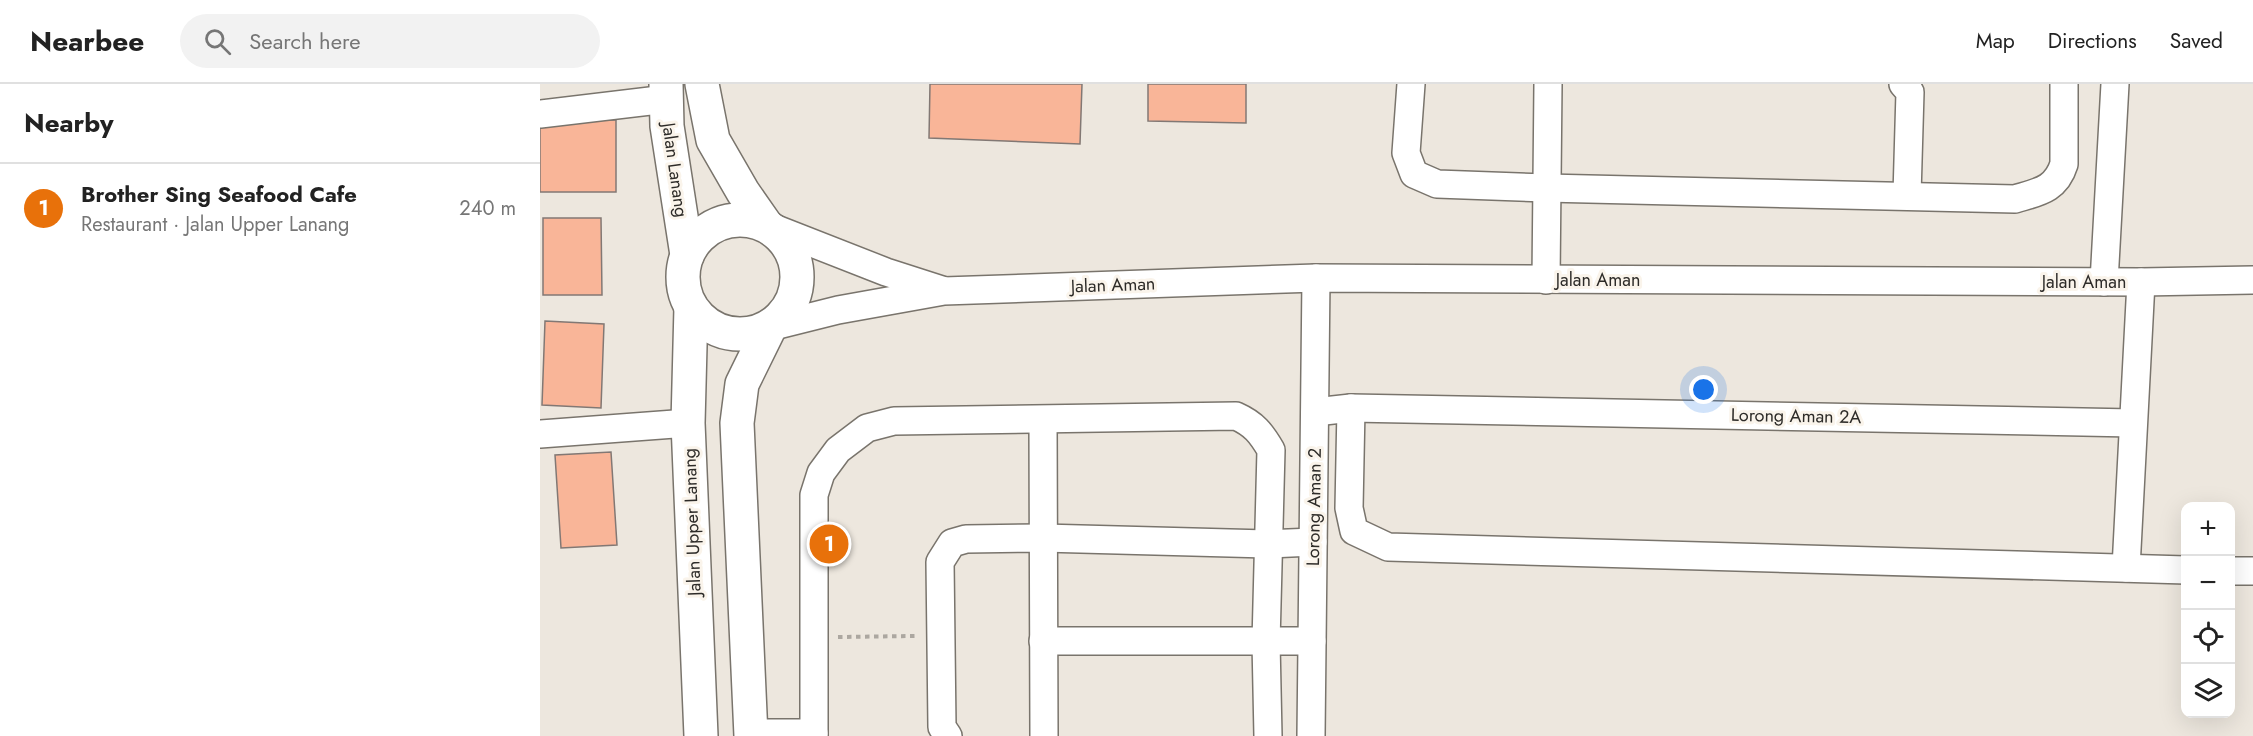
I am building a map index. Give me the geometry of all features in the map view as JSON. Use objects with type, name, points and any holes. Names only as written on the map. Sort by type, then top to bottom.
[{"type":"main road","points":[[702,84],[712,140],[766,225],[780,236],[791,250],[797,267],[798,284],[793,301],[783,316],[770,327],[753,333],[735,334],[718,330],[703,320],[691,307],[685,291],[683,274],[687,255],[697,239],[711,227],[729,220],[748,220],[766,225]]},
{"type":"main road","name":"Jalan Lanang","points":[[667,92],[668,126],[687,255]]},
{"type":"main road","name":"Jalan Upper Lanang","points":[[691,307],[688,423],[701,736]]},
{"type":"main road","points":[[751,734],[737,423],[742,384],[770,327]]},
{"type":"street","points":[[1411,84],[1406,153],[1414,174],[1437,184],[1907,195],[2015,200],[2047,189],[2060,177],[2064,164],[2064,84]]},
{"type":"street","points":[[1546,280],[1548,84]]},
{"type":"street","points":[[1903,84],[1910,92],[1907,195]]},
{"type":"street","points":[[2104,282],[2115,84]]},
{"type":"street","points":[[540,114],[667,92]]},
{"type":"street","points":[[766,225],[886,272],[944,291]]},
{"type":"street","name":"Jalan Aman","points":[[944,291],[1316,278],[2104,282],[2253,280]]},
{"type":"street","name":"Lorong Aman 2","points":[[1311,736],[1316,278]]},
{"type":"street","points":[[2126,568],[2141,282]]},
{"type":"street","points":[[770,327],[838,310],[944,291]]},
{"type":"street","points":[[1350,408],[1349,508],[1354,531],[1388,547],[2181,570]]},
{"type":"street","name":"Lorong Aman 2A","points":[[1315,412],[1350,408],[2133,423]]},
{"type":"street","points":[[751,734],[814,735],[814,495],[821,472],[838,450],[867,428],[894,421],[1236,416],[1252,424],[1261,432],[1271,450],[1267,543],[1268,736]]},
{"type":"street","points":[[1042,420],[1044,736]]},
{"type":"street","points":[[540,434],[688,423]]},
{"type":"street","points":[[948,736],[942,727],[939,636],[940,562],[952,543],[966,539],[1043,538],[1313,542]]},
{"type":"street","points":[[2235,571],[2253,571]]},
{"type":"street","points":[[1043,641],[1312,641]]},
{"type":"path","points":[[814,637],[939,636]]},
{"type":"building","points":[[930,84],[1082,84],[1080,144],[929,138]]},
{"type":"building","points":[[1148,84],[1246,84],[1246,123],[1148,121]]},
{"type":"building","points":[[540,120],[616,120],[616,192],[540,192]]},
{"type":"building","points":[[543,218],[601,218],[602,295],[543,295]]},
{"type":"building","points":[[545,321],[604,324],[601,408],[542,405]]},
{"type":"building","points":[[611,452],[617,545],[561,548],[555,455]]},
{"type":"place","name":"Brother Sing Seafood Cafe","points":[[829,544]]}]
